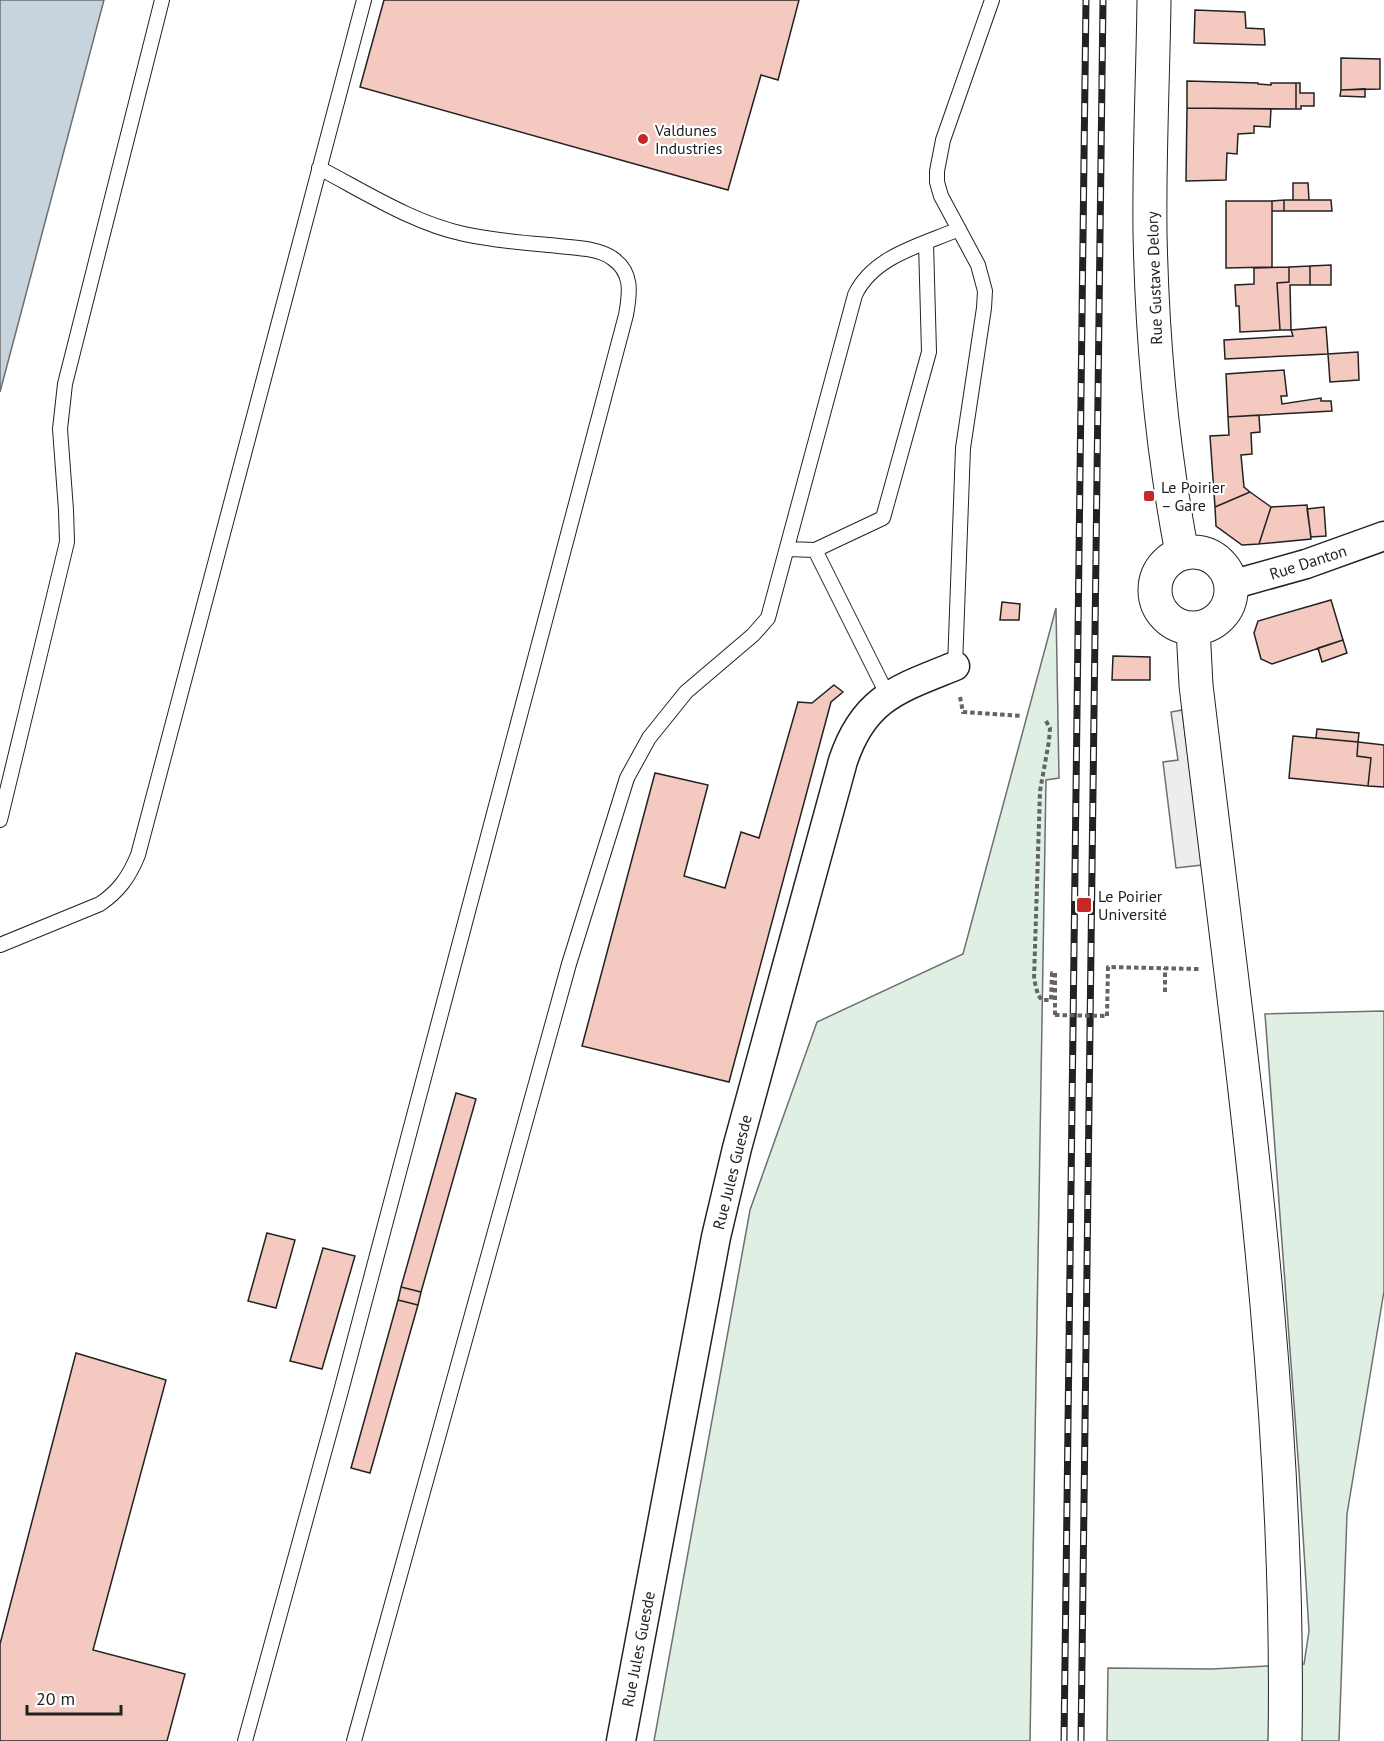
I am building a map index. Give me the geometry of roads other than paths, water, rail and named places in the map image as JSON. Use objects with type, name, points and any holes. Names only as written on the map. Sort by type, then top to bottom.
[{"type":"street","name":"Rue Gustave Delory","points":[[1154,0],[1151,266],[1169,476],[1182,553]]},
{"type":"street","name":"Rue Danton","points":[[1231,585],[1306,564],[1384,536]]},
{"type":"street","points":[[1200,552],[1211,556],[1224,568],[1231,585],[1229,602],[1220,617],[1210,624],[1192,628],[1181,626],[1170,620],[1162,612],[1155,595],[1159,572],[1167,562],[1182,553],[1200,552]]},
{"type":"street","points":[[1192,628],[1196,685],[1263,1257],[1280,1452],[1285,1741]]},
{"type":"street","name":"Rue Jules Guesde","points":[[621,1741],[716,1237],[732,1168],[848,748],[866,716],[888,696],[955,666]]},
{"type":"lane","points":[[0,820],[67,542],[60,429],[65,384],[162,0]]},
{"type":"lane","points":[[0,945],[100,904],[124,883],[138,855],[364,0]]},
{"type":"lane","points":[[955,666],[963,448],[985,291],[978,266],[941,196],[937,171],[943,140],[992,0]]},
{"type":"lane","points":[[245,1741],[347,1369],[629,297],[629,278],[622,266],[610,256],[575,248],[465,235],[440,228],[319,168]]},
{"type":"lane","points":[[354,1741],[569,964],[627,778],[649,738],[686,692],[753,635],[768,618],[855,295],[866,276],[883,262],[959,230]]},
{"type":"lane","points":[[787,549],[815,550],[883,518],[929,352],[926,243]]},
{"type":"lane","points":[[815,550],[888,696]]},
{"type":"railway","points":[[1064,1741],[1086,0]]},
{"type":"railway","points":[[1081,1741],[1103,0]]},
{"type":"place","name":"Valdunes Industries","points":[[643,139]]},
{"type":"place","name":"Le Poirier – Gare","points":[[1149,496]]},
{"type":"place","name":"Le Poirier Université","points":[[1084,905]]}]
